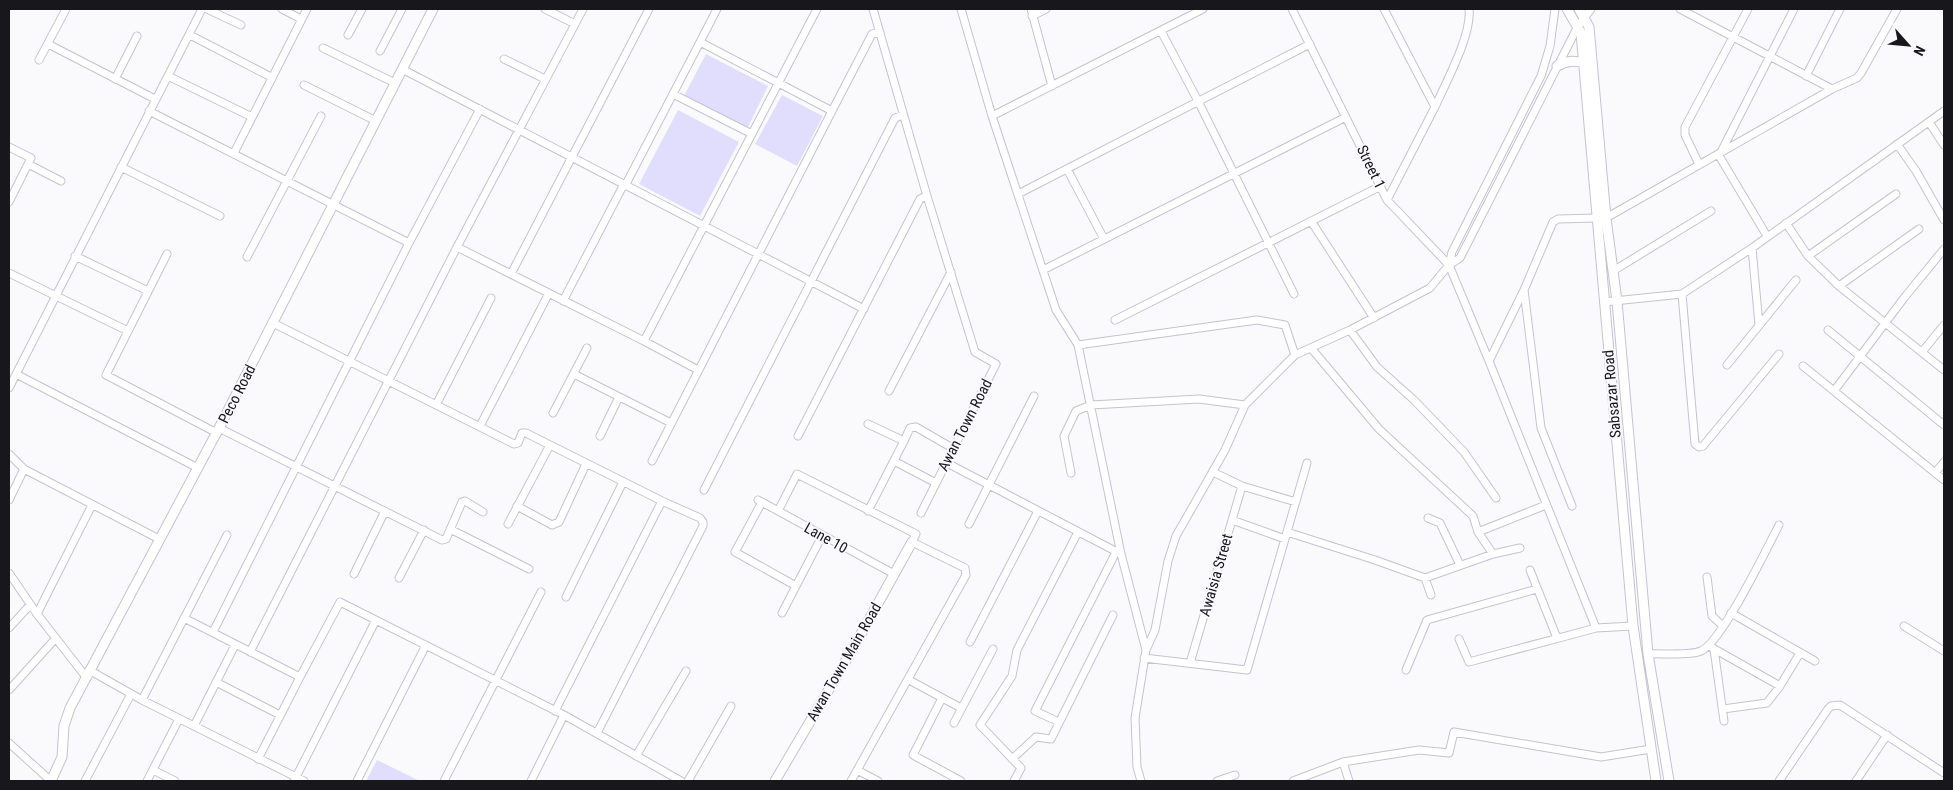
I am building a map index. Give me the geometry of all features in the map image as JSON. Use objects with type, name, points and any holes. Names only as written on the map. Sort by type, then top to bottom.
[{"type":"street","points":[[39,60],[66,9]]},
{"type":"street","points":[[9,388],[54,296],[202,9]]},
{"type":"street","points":[[207,9],[241,25]]},
{"type":"street","points":[[282,9],[301,20]]},
{"type":"street","points":[[234,153],[307,9]]},
{"type":"street","points":[[348,34],[362,9]]},
{"type":"street","points":[[380,51],[402,9]]},
{"type":"street","name":"Peco Road","points":[[51,781],[62,757],[66,718],[87,674],[218,431],[433,9]]},
{"type":"street","points":[[545,9],[575,24]]},
{"type":"street","points":[[250,652],[457,247],[583,9]]},
{"type":"street","points":[[511,274],[649,9]]},
{"type":"street","points":[[563,301],[718,9]]},
{"type":"street","points":[[644,341],[817,9]]},
{"type":"street","points":[[874,9],[903,115],[951,272],[889,392]]},
{"type":"street","points":[[962,9],[992,116],[1056,310],[1078,344],[1119,553],[1146,650]]},
{"type":"street","points":[[1046,9],[1032,12],[1052,86]]},
{"type":"street","points":[[992,116],[1203,9]]},
{"type":"street","name":"Street 1","points":[[1292,9],[1387,200],[1449,265],[1596,628]]},
{"type":"street","points":[[1384,9],[1435,107]]},
{"type":"street","points":[[1387,200],[1435,107],[1464,39],[1468,25],[1469,9]]},
{"type":"street","points":[[1449,265],[1452,252],[1541,76],[1550,46],[1555,9]]},
{"type":"street","name":"Sabsazar Road","points":[[1567,9],[1579,15],[1582,33],[1596,218],[1633,626],[1656,781]]},
{"type":"street","points":[[1141,781],[1137,767],[1134,718],[1144,658],[1155,630],[1168,561],[1176,536],[1225,450],[1245,405],[1295,355],[1350,330],[1430,288],[1449,265],[1460,258],[1557,66],[1579,15],[1591,9]]},
{"type":"street","points":[[1680,9],[1832,89]]},
{"type":"street","points":[[1699,164],[1685,136],[1685,126],[1748,9]]},
{"type":"street","points":[[1720,153],[1794,9]]},
{"type":"street","points":[[1806,76],[1840,9]]},
{"type":"street","points":[[1606,218],[1832,89],[1857,78],[1897,9]]},
{"type":"street","points":[[1579,15],[1589,27],[1606,218],[1621,351],[1648,654],[1669,781]]},
{"type":"street","points":[[1161,31],[1294,294]]},
{"type":"street","points":[[652,461],[872,34],[880,32]]},
{"type":"street","points":[[190,35],[271,77]]},
{"type":"street","points":[[115,80],[137,36]]},
{"type":"street","points":[[700,42],[832,111]]},
{"type":"street","points":[[48,44],[155,99]]},
{"type":"street","points":[[1018,194],[1310,44]]},
{"type":"street","points":[[324,48],[395,83]]},
{"type":"street","points":[[504,58],[545,79]]},
{"type":"street","points":[[1557,66],[1566,61],[1575,60],[1584,63]]},
{"type":"street","points":[[402,69],[864,309]]},
{"type":"street","points":[[168,76],[252,117]]},
{"type":"street","points":[[304,85],[376,121]]},
{"type":"street","points":[[673,94],[752,134]]},
{"type":"street","points":[[213,632],[409,243],[480,109]]},
{"type":"street","points":[[149,111],[409,243]]},
{"type":"street","points":[[1604,302],[1682,294],[1752,248],[1944,111]]},
{"type":"street","points":[[704,490],[895,118],[903,115]]},
{"type":"street","points":[[247,257],[321,116]]},
{"type":"street","points":[[1043,270],[1346,117]]},
{"type":"street","points":[[1929,122],[1944,145]]},
{"type":"street","points":[[1897,144],[1916,171],[1944,220]]},
{"type":"street","points":[[9,147],[31,158],[9,202]]},
{"type":"street","points":[[1720,153],[1767,236]]},
{"type":"street","points":[[28,164],[61,181]]},
{"type":"street","points":[[121,167],[220,216]]},
{"type":"street","points":[[1067,169],[1104,239]]},
{"type":"street","points":[[1115,320],[1380,186]]},
{"type":"street","points":[[1808,256],[1896,194]]},
{"type":"street","points":[[798,436],[920,199],[927,196]]},
{"type":"street","points":[[1613,271],[1711,212]]},
{"type":"street","points":[[1489,361],[1524,290],[1553,222],[1558,219],[1596,218]]},
{"type":"street","points":[[1311,221],[1374,318]]},
{"type":"street","points":[[1786,222],[1808,256],[1839,286],[1944,370]]},
{"type":"street","points":[[1839,286],[1919,229]]},
{"type":"street","points":[[457,247],[698,370]]},
{"type":"street","points":[[1752,248],[1759,325]]},
{"type":"street","points":[[1834,391],[1861,357],[1885,322],[1944,249]]},
{"type":"street","points":[[167,254],[106,372],[107,377],[444,540],[463,501],[483,512]]},
{"type":"street","points":[[75,256],[148,291]]},
{"type":"street","name":"Awan Town Road","points":[[921,513],[996,364],[975,352],[951,272]]},
{"type":"street","points":[[9,273],[128,331]]},
{"type":"street","points":[[1727,365],[1796,280]]},
{"type":"street","points":[[1524,290],[1541,428],[1572,506]]},
{"type":"street","points":[[480,426],[549,293]]},
{"type":"street","points":[[1682,294],[1695,444],[1699,448],[1703,446],[1779,354]]},
{"type":"street","points":[[436,405],[491,298]]},
{"type":"street","points":[[1078,344],[1257,320],[1284,326],[1295,355]]},
{"type":"street","points":[[273,323],[514,444],[518,443],[524,432],[586,464],[700,518],[703,526],[597,733]]},
{"type":"street","points":[[1922,352],[1944,325]]},
{"type":"street","points":[[1350,330],[1377,367],[1414,400],[1464,452],[1496,498]]},
{"type":"street","points":[[1828,330],[1944,425]]},
{"type":"street","points":[[553,413],[587,348]]},
{"type":"street","points":[[1311,348],[1379,429],[1473,516],[1478,532],[1493,554]]},
{"type":"street","points":[[1608,352],[1621,351]]},
{"type":"street","points":[[1802,366],[1944,480]]},
{"type":"street","points":[[16,374],[198,468]]},
{"type":"street","points":[[574,374],[671,423]]},
{"type":"street","points":[[969,524],[1034,396]]},
{"type":"street","points":[[600,436],[618,397]]},
{"type":"street","points":[[1071,473],[1064,436],[1076,411],[1091,405],[1199,399],[1245,405]]},
{"type":"street","points":[[868,424],[904,441]]},
{"type":"street","points":[[868,511],[910,428],[916,427],[954,448]]},
{"type":"street","points":[[508,524],[550,445]]},
{"type":"street","points":[[9,454],[24,469],[159,540]]},
{"type":"street","points":[[894,461],[936,483]]},
{"type":"street","points":[[1935,473],[1944,462]]},
{"type":"street","points":[[946,463],[1119,553]]},
{"type":"street","points":[[1144,658],[1247,670],[1307,463]]},
{"type":"street","points":[[518,506],[552,525],[556,524],[559,522],[586,464]]},
{"type":"street","points":[[9,500],[24,469]]},
{"type":"street","points":[[1212,472],[1242,486],[1296,502]]},
{"type":"street","points":[[778,511],[798,474],[916,534],[912,542],[965,568],[967,572],[909,680],[850,781]]},
{"type":"street","points":[[566,597],[623,482]]},
{"type":"street","name":"Awaisia Street","points":[[1190,664],[1242,486]]},
{"type":"street","points":[[555,710],[662,501]]},
{"type":"street","name":"Lane 10","points":[[796,586],[735,552],[760,501],[894,574]]},
{"type":"street","points":[[37,614],[92,504]]},
{"type":"street","points":[[1478,532],[1546,505]]},
{"type":"street","points":[[354,574],[385,511]]},
{"type":"street","points":[[970,642],[1038,511]]},
{"type":"street","points":[[1428,518],[1440,523],[1460,565]]},
{"type":"street","points":[[1232,520],[1375,560],[1425,578],[1493,554],[1520,548]]},
{"type":"street","points":[[1724,721],[1712,647],[1722,626],[1743,595],[1779,525]]},
{"type":"street","points":[[450,529],[529,569]]},
{"type":"street","points":[[399,578],[424,530]]},
{"type":"street","points":[[1014,781],[1021,768],[980,725],[1012,676],[1017,650],[1078,532]]},
{"type":"street","points":[[142,700],[227,535]]},
{"type":"street","points":[[782,613],[822,536]]},
{"type":"street","name":"Awan Town Main Road","points":[[775,781],[912,542]]},
{"type":"street","points":[[1059,722],[1035,711],[1119,553]]},
{"type":"street","points":[[1530,570],[1557,638]]},
{"type":"street","points":[[9,575],[37,614],[87,674],[179,718],[295,779],[304,781]]},
{"type":"street","points":[[1707,577],[1712,616],[1722,626]]},
{"type":"street","points":[[1425,578],[1431,595]]},
{"type":"street","points":[[1406,670],[1427,620],[1537,589]]},
{"type":"street","points":[[444,781],[541,592]]},
{"type":"street","points":[[258,759],[340,602],[555,710],[681,781]]},
{"type":"street","points":[[9,628],[30,605]]},
{"type":"street","points":[[1731,613],[1815,661]]},
{"type":"street","points":[[1012,759],[1036,737],[1051,739],[1113,615]]},
{"type":"street","points":[[184,618],[300,677]]},
{"type":"street","points":[[295,779],[376,620]]},
{"type":"street","points":[[1459,640],[1469,662],[1596,628],[1633,626]]},
{"type":"street","points":[[1904,626],[1944,651]]},
{"type":"street","points":[[9,690],[56,638]]},
{"type":"street","points":[[194,726],[235,645]]},
{"type":"street","points":[[357,781],[426,645]]},
{"type":"street","points":[[1648,654],[1697,652],[1712,647],[1780,686]]},
{"type":"street","points":[[954,723],[993,649]]},
{"type":"street","points":[[1723,709],[1767,703],[1800,653]]},
{"type":"street","points":[[636,756],[686,671]]},
{"type":"street","points":[[909,680],[961,708]]},
{"type":"street","points":[[216,682],[280,715]]},
{"type":"street","points":[[85,781],[131,694]]},
{"type":"street","points":[[942,698],[913,755],[961,781]]},
{"type":"street","points":[[1779,781],[1832,706],[1840,705],[1944,773]]},
{"type":"street","points":[[688,781],[731,706]]},
{"type":"street","points":[[531,781],[564,715]]},
{"type":"street","points":[[147,781],[179,718]]},
{"type":"street","points":[[1293,781],[1343,762],[1419,750],[1450,753],[1454,732],[1601,757],[1651,749]]},
{"type":"street","points":[[1856,781],[1887,735]]},
{"type":"street","points":[[9,743],[51,781]]},
{"type":"street","points":[[1343,762],[1349,781]]},
{"type":"street","points":[[153,770],[175,781]]},
{"type":"street","points":[[857,770],[878,781]]},
{"type":"street","points":[[1217,781],[1235,776]]},
{"type":"shaded area","points":[[706,54],[768,86],[747,129],[684,96]]},
{"type":"shaded area","points":[[782,95],[823,116],[797,166],[755,144]]},
{"type":"shaded area","points":[[678,110],[739,142],[700,216],[639,184]]},
{"type":"shaded area","points":[[377,760],[420,781],[366,781]]}]
